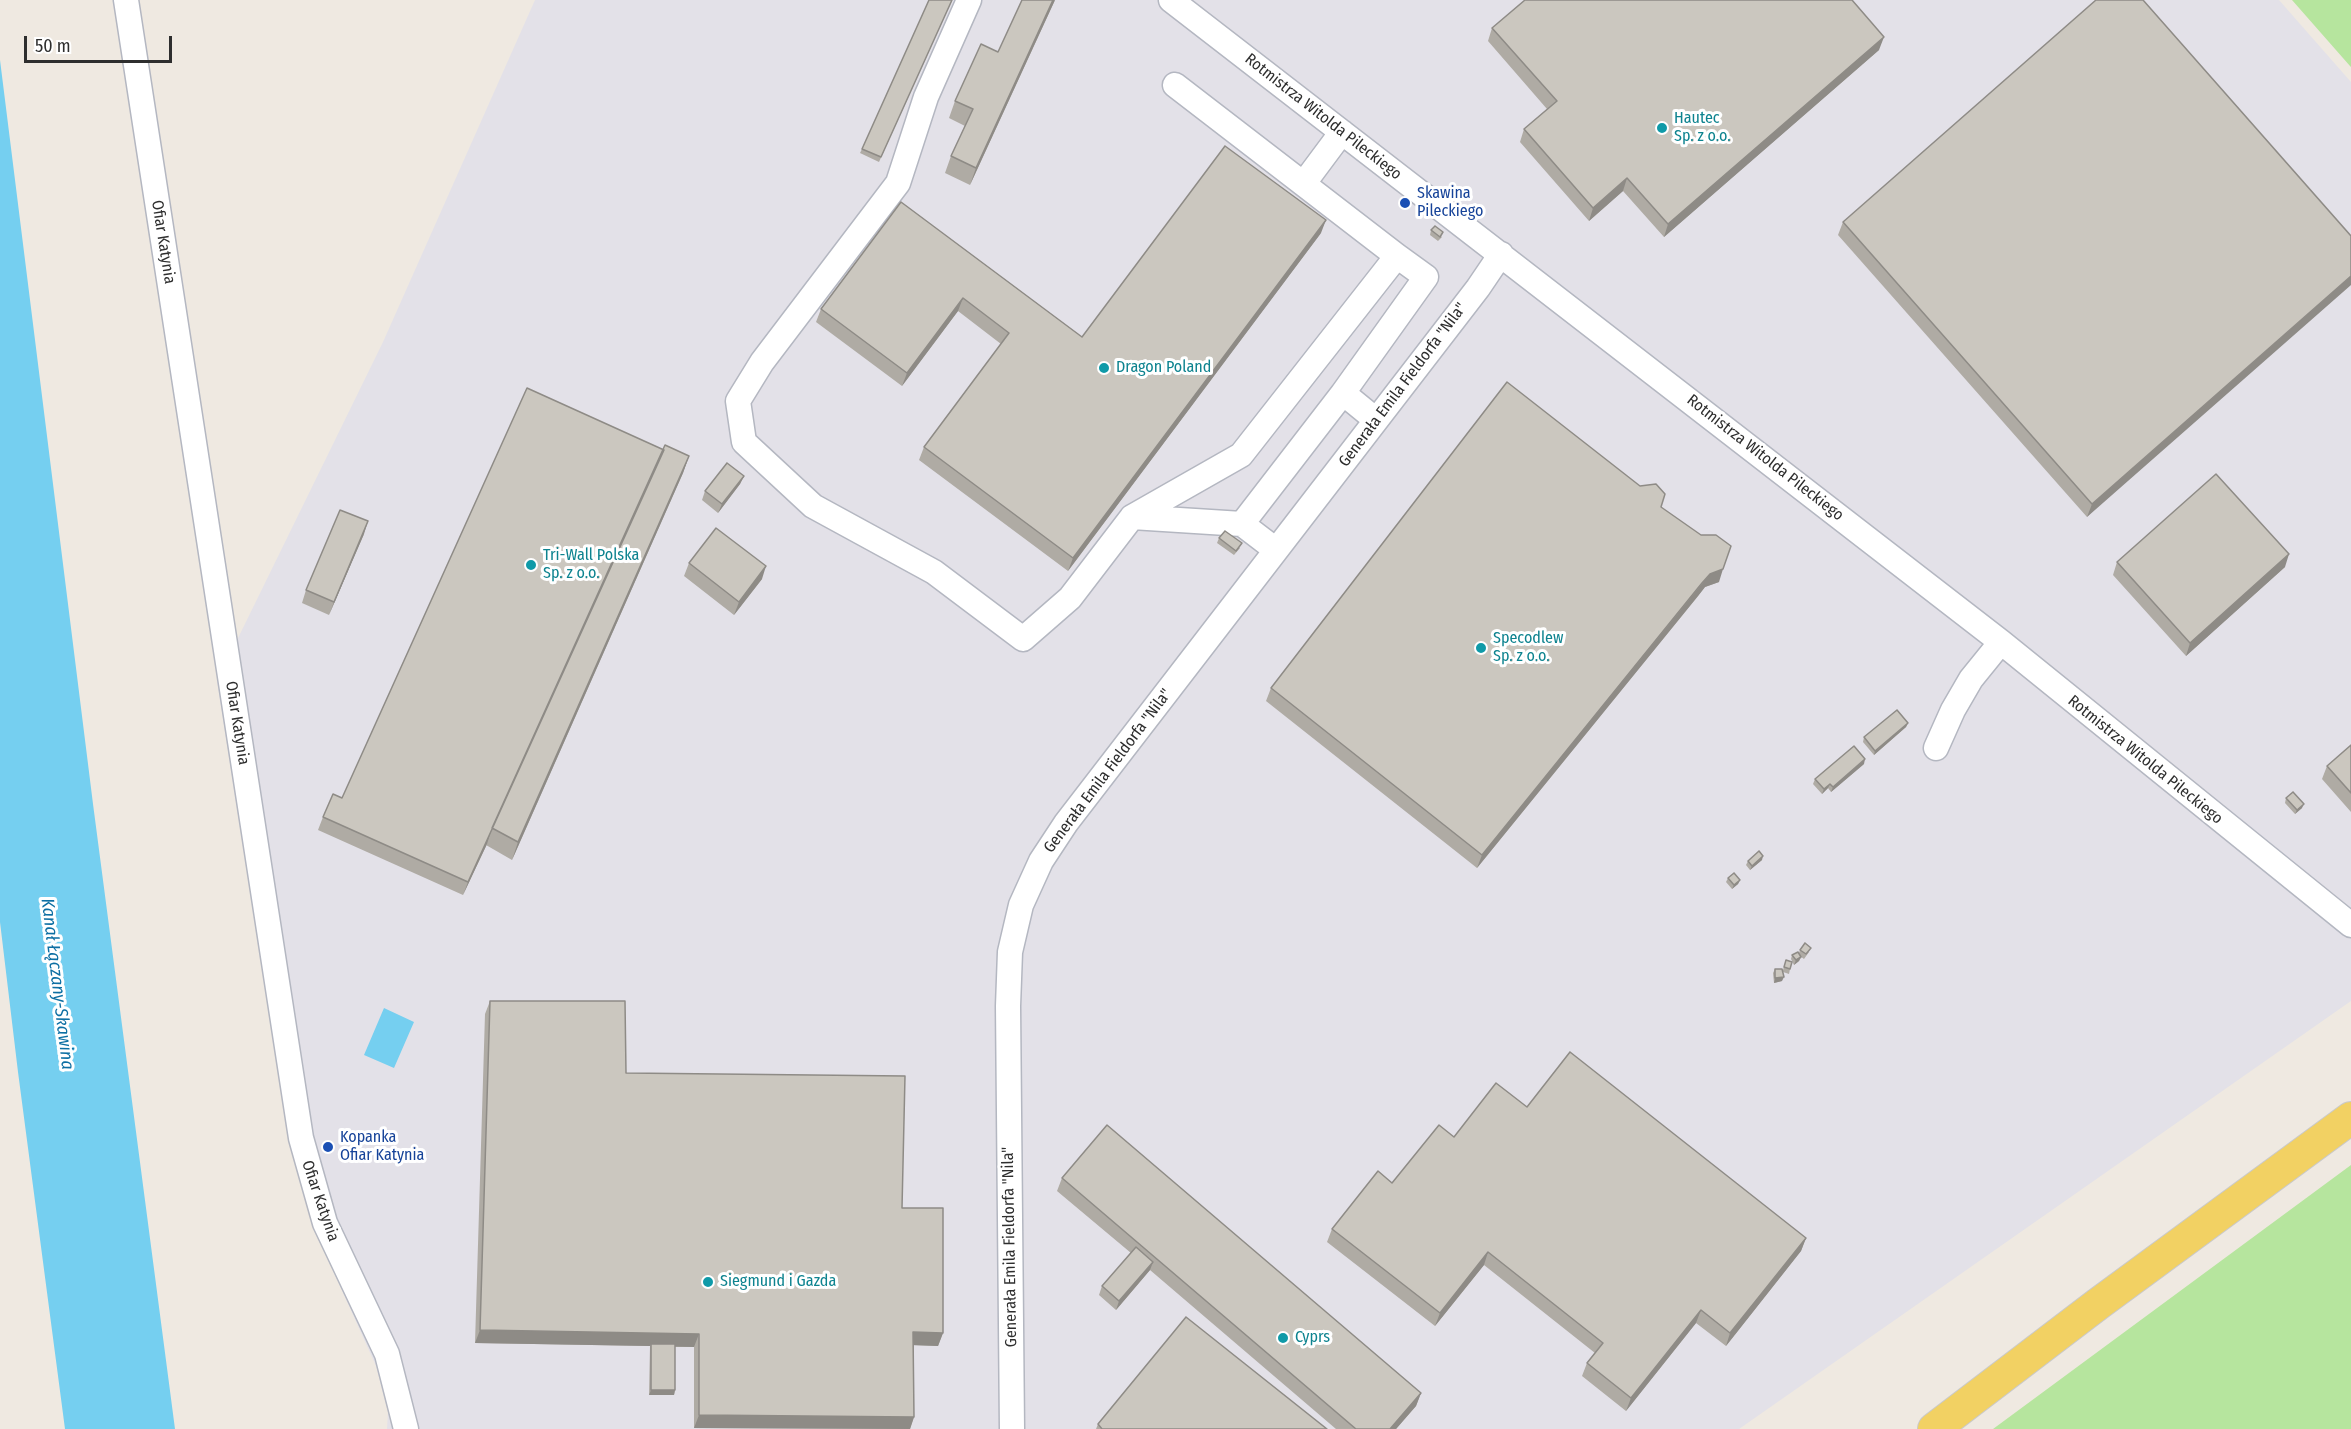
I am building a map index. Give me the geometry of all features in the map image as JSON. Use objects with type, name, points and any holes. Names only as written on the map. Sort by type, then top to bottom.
[{"type":"main road","points":[[1934,1429],[2098,1304],[2351,1118]]},
{"type":"street","name":"Ofiar Katynia","points":[[126,0],[301,1138],[313,1189],[325,1223],[387,1354],[406,1429]]},
{"type":"street","points":[[969,0],[926,97],[898,183],[762,362],[738,401],[744,442],[813,506],[934,572],[1023,639],[1070,598],[1132,517],[1241,455],[1397,256]]},
{"type":"street","name":"Rotmistrza Witolda Pileckiego","points":[[1171,0],[2001,642],[2351,925]]},
{"type":"street","points":[[1175,86],[1426,277],[1343,393],[1242,524]]},
{"type":"street","points":[[1304,183],[1342,132]]},
{"type":"street","name":"Generała Emila Fieldorfa \"Nila\"","points":[[1012,1429],[1008,1006],[1010,952],[1021,905],[1041,861],[1066,823],[1501,254]]},
{"type":"street","points":[[1343,393],[1376,420]]},
{"type":"street","points":[[1132,517],[1242,524],[1276,550]]},
{"type":"street","points":[[1936,748],[1953,710],[1971,679],[2001,642]]},
{"type":"shaded area","points":[[535,0],[2279,0],[2351,82],[2351,1001],[1739,1429],[387,1429],[388,1412],[376,1366],[312,1224],[289,1139],[217,681],[383,342]]},
{"type":"green space","points":[[2292,0],[2351,0],[2351,67],[2350,66]]},
{"type":"green space","points":[[2351,1165],[2351,1429],[1993,1429]]},
{"type":"water","name":"Kanał Łączany-Skawina","points":[[0,60],[93,804],[175,1429],[65,1429],[18,1072],[0,922]]},
{"type":"water","points":[[384,1008],[414,1022],[394,1068],[364,1055]]},
{"type":"building","points":[[929,0],[952,0],[881,157],[862,149]]},
{"type":"building","points":[[1022,0],[1053,0],[976,168],[951,156],[973,109],[955,101],[981,44],[998,52]]},
{"type":"building","name":"Hautec Sp. z o.o.","points":[[1525,0],[1852,0],[1884,37],[1668,224],[1627,178],[1593,208],[1524,129],[1557,101],[1492,28]]},
{"type":"building","points":[[2096,0],[2143,0],[2351,236],[2351,276],[2092,504],[1843,222]]},
{"type":"building","name":"Dragon Poland","points":[[1225,146],[1326,220],[1073,558],[924,447],[1009,333],[963,298],[907,373],[821,309],[901,202],[1082,337]]},
{"type":"building","points":[[1435,226],[1443,232],[1440,237],[1431,230]]},
{"type":"building","name":"Specodlew Sp. z o.o.","points":[[1507,382],[1640,486],[1656,484],[1665,494],[1661,507],[1701,535],[1716,535],[1731,546],[1723,569],[1710,574],[1702,583],[1482,855],[1271,688]]},
{"type":"building","name":"Tri-Wall Polska Sp. z o.o.","points":[[527,388],[664,450],[468,882],[323,817],[333,794],[342,798]]},
{"type":"building","points":[[665,445],[689,456],[518,842],[492,828]]},
{"type":"building","points":[[727,463],[744,476],[722,504],[705,491]]},
{"type":"building","points":[[2216,474],[2289,554],[2190,643],[2117,562]]},
{"type":"building","points":[[340,510],[368,521],[334,602],[306,590]]},
{"type":"building","points":[[716,528],[766,566],[739,602],[689,563]]},
{"type":"building","points":[[1225,531],[1242,543],[1236,551],[1219,538]]},
{"type":"building","points":[[1897,710],[1908,723],[1875,751],[1864,737]]},
{"type":"building","points":[[2351,745],[2351,793],[2327,766]]},
{"type":"building","points":[[1854,746],[1865,759],[1833,787],[1830,784],[1824,789],[1815,779]]},
{"type":"building","points":[[2293,792],[2304,804],[2297,810],[2286,798]]},
{"type":"building","points":[[1759,851],[1763,856],[1752,866],[1748,861]]},
{"type":"building","points":[[1734,873],[1740,880],[1734,885],[1728,878]]},
{"type":"building","points":[[1805,943],[1811,948],[1806,954],[1800,950]]},
{"type":"building","points":[[1798,952],[1801,957],[1796,960],[1792,955]]},
{"type":"building","points":[[1786,960],[1792,962],[1790,969],[1784,967]]},
{"type":"building","points":[[1775,969],[1782,969],[1784,977],[1775,978]]},
{"type":"building","name":"Siegmund i Gazda","points":[[490,1001],[625,1001],[626,1073],[905,1076],[902,1208],[943,1208],[943,1333],[913,1332],[914,1417],[699,1415],[699,1334],[480,1330]]},
{"type":"building","points":[[1570,1052],[1806,1238],[1730,1333],[1701,1310],[1631,1398],[1587,1363],[1603,1343],[1488,1252],[1440,1313],[1332,1229],[1378,1171],[1392,1183],[1439,1125],[1454,1137],[1496,1083],[1527,1107]]},
{"type":"building","name":"Cyprs","points":[[1107,1125],[1421,1393],[1390,1429],[1356,1429],[1062,1178]]},
{"type":"building","points":[[1136,1247],[1153,1262],[1119,1301],[1102,1286]]},
{"type":"building","points":[[1186,1317],[1327,1429],[1102,1429],[1098,1424]]},
{"type":"building","points":[[651,1344],[675,1344],[675,1390],[651,1390]]},
{"type":"place","name":"Hautec Sp. z o.o.","points":[[1662,128]]},
{"type":"place","name":"Skawina Pileckiego","points":[[1405,203]]},
{"type":"place","name":"Dragon Poland","points":[[1104,368]]},
{"type":"place","name":"Tri-Wall Polska Sp. z o.o.","points":[[531,565]]},
{"type":"place","name":"Specodlew Sp. z o.o.","points":[[1481,648]]},
{"type":"place","name":"Kopanka Ofiar Katynia","points":[[328,1147]]},
{"type":"place","name":"Siegmund i Gazda","points":[[708,1282]]},
{"type":"place","name":"Cyprs","points":[[1283,1338]]}]
